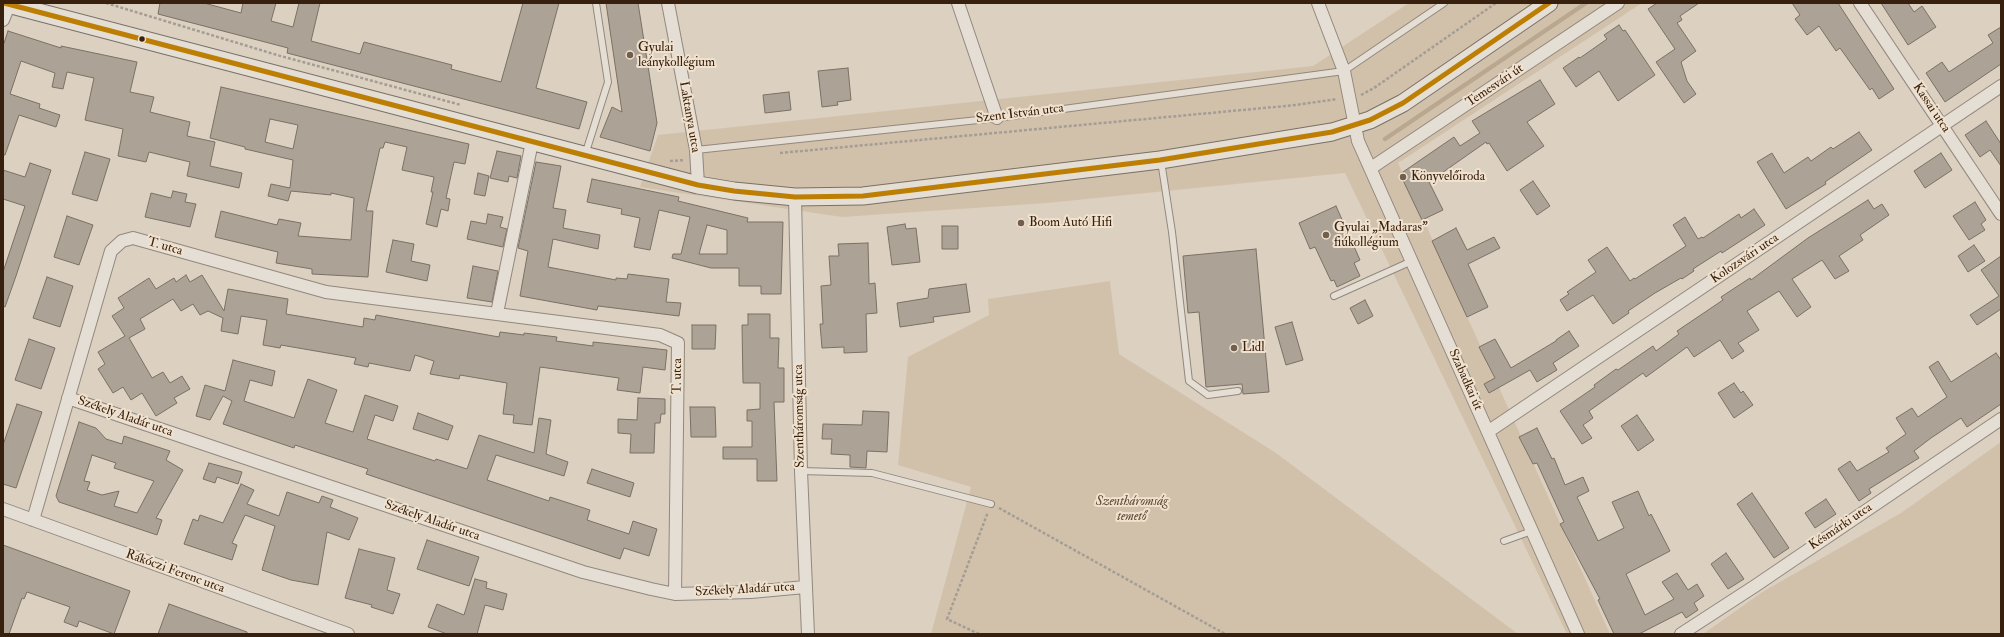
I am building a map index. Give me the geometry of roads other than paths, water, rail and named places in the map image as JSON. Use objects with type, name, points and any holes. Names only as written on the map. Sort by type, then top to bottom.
[{"type":"street","name":"Laktanya utca","points":[[668,3],[696,155],[698,185]]},
{"type":"street","points":[[958,3],[997,118]]},
{"type":"street","name":"Szabadkai út","points":[[1318,3],[1344,71],[1351,97],[1358,141],[1578,634]]},
{"type":"street","points":[[7,8],[698,185],[734,191],[795,197],[863,196],[1160,160],[1267,144],[1332,132],[1356,125],[1386,113],[1403,103],[1549,3]]},
{"type":"street","name":"Temesvári út","points":[[1371,168],[1618,3]]},
{"type":"street","name":"Kassai utca","points":[[1860,3],[2001,214]]},
{"type":"street","name":"Kolozsvári utca","points":[[1489,432],[2001,86]]},
{"type":"street","points":[[497,313],[532,142]]},
{"type":"street","name":"Szentháromság utca","points":[[795,197],[801,471],[808,634]]},
{"type":"street","name":"T. utca","points":[[33,520],[111,251],[127,239],[133,238],[326,292],[660,335],[678,343],[675,594]]},
{"type":"street","name":"Székely Aladár utca","points":[[68,398],[583,572],[675,594],[751,592],[805,587]]},
{"type":"street","name":"Késmárki utca","points":[[1681,634],[1768,577],[2001,419]]},
{"type":"street","name":"Rákóczi Ferenc utca","points":[[3,509],[348,634]]},
{"type":"lane","points":[[585,155],[608,82],[596,3]]},
{"type":"lane","points":[[1344,71],[1444,3]]},
{"type":"lane","name":"Szent István utca","points":[[696,155],[997,118],[1344,71]]},
{"type":"lane","points":[[1160,160],[1172,232],[1189,382],[1208,395],[1238,392]]},
{"type":"lane","points":[[1334,296],[1412,261]]},
{"type":"lane","points":[[801,471],[872,473],[991,504]]},
{"type":"lane","points":[[1504,541],[1532,531]]},
{"type":"waterway","points":[[1385,139],[1586,3]]},
{"type":"place","name":"Gyulai leánykollégium","points":[[630,55]]},
{"type":"place","name":"Könyvelőiroda","points":[[1403,177]]},
{"type":"place","name":"Boom Autó Hifi","points":[[1021,223]]},
{"type":"place","name":"Gyulai „Madaras” fiúkollégium","points":[[1326,235]]},
{"type":"place","name":"Lidl","points":[[1234,348]]},
{"type":"park label","name":"Szentháromság temető","points":[[1132,510]]}]
